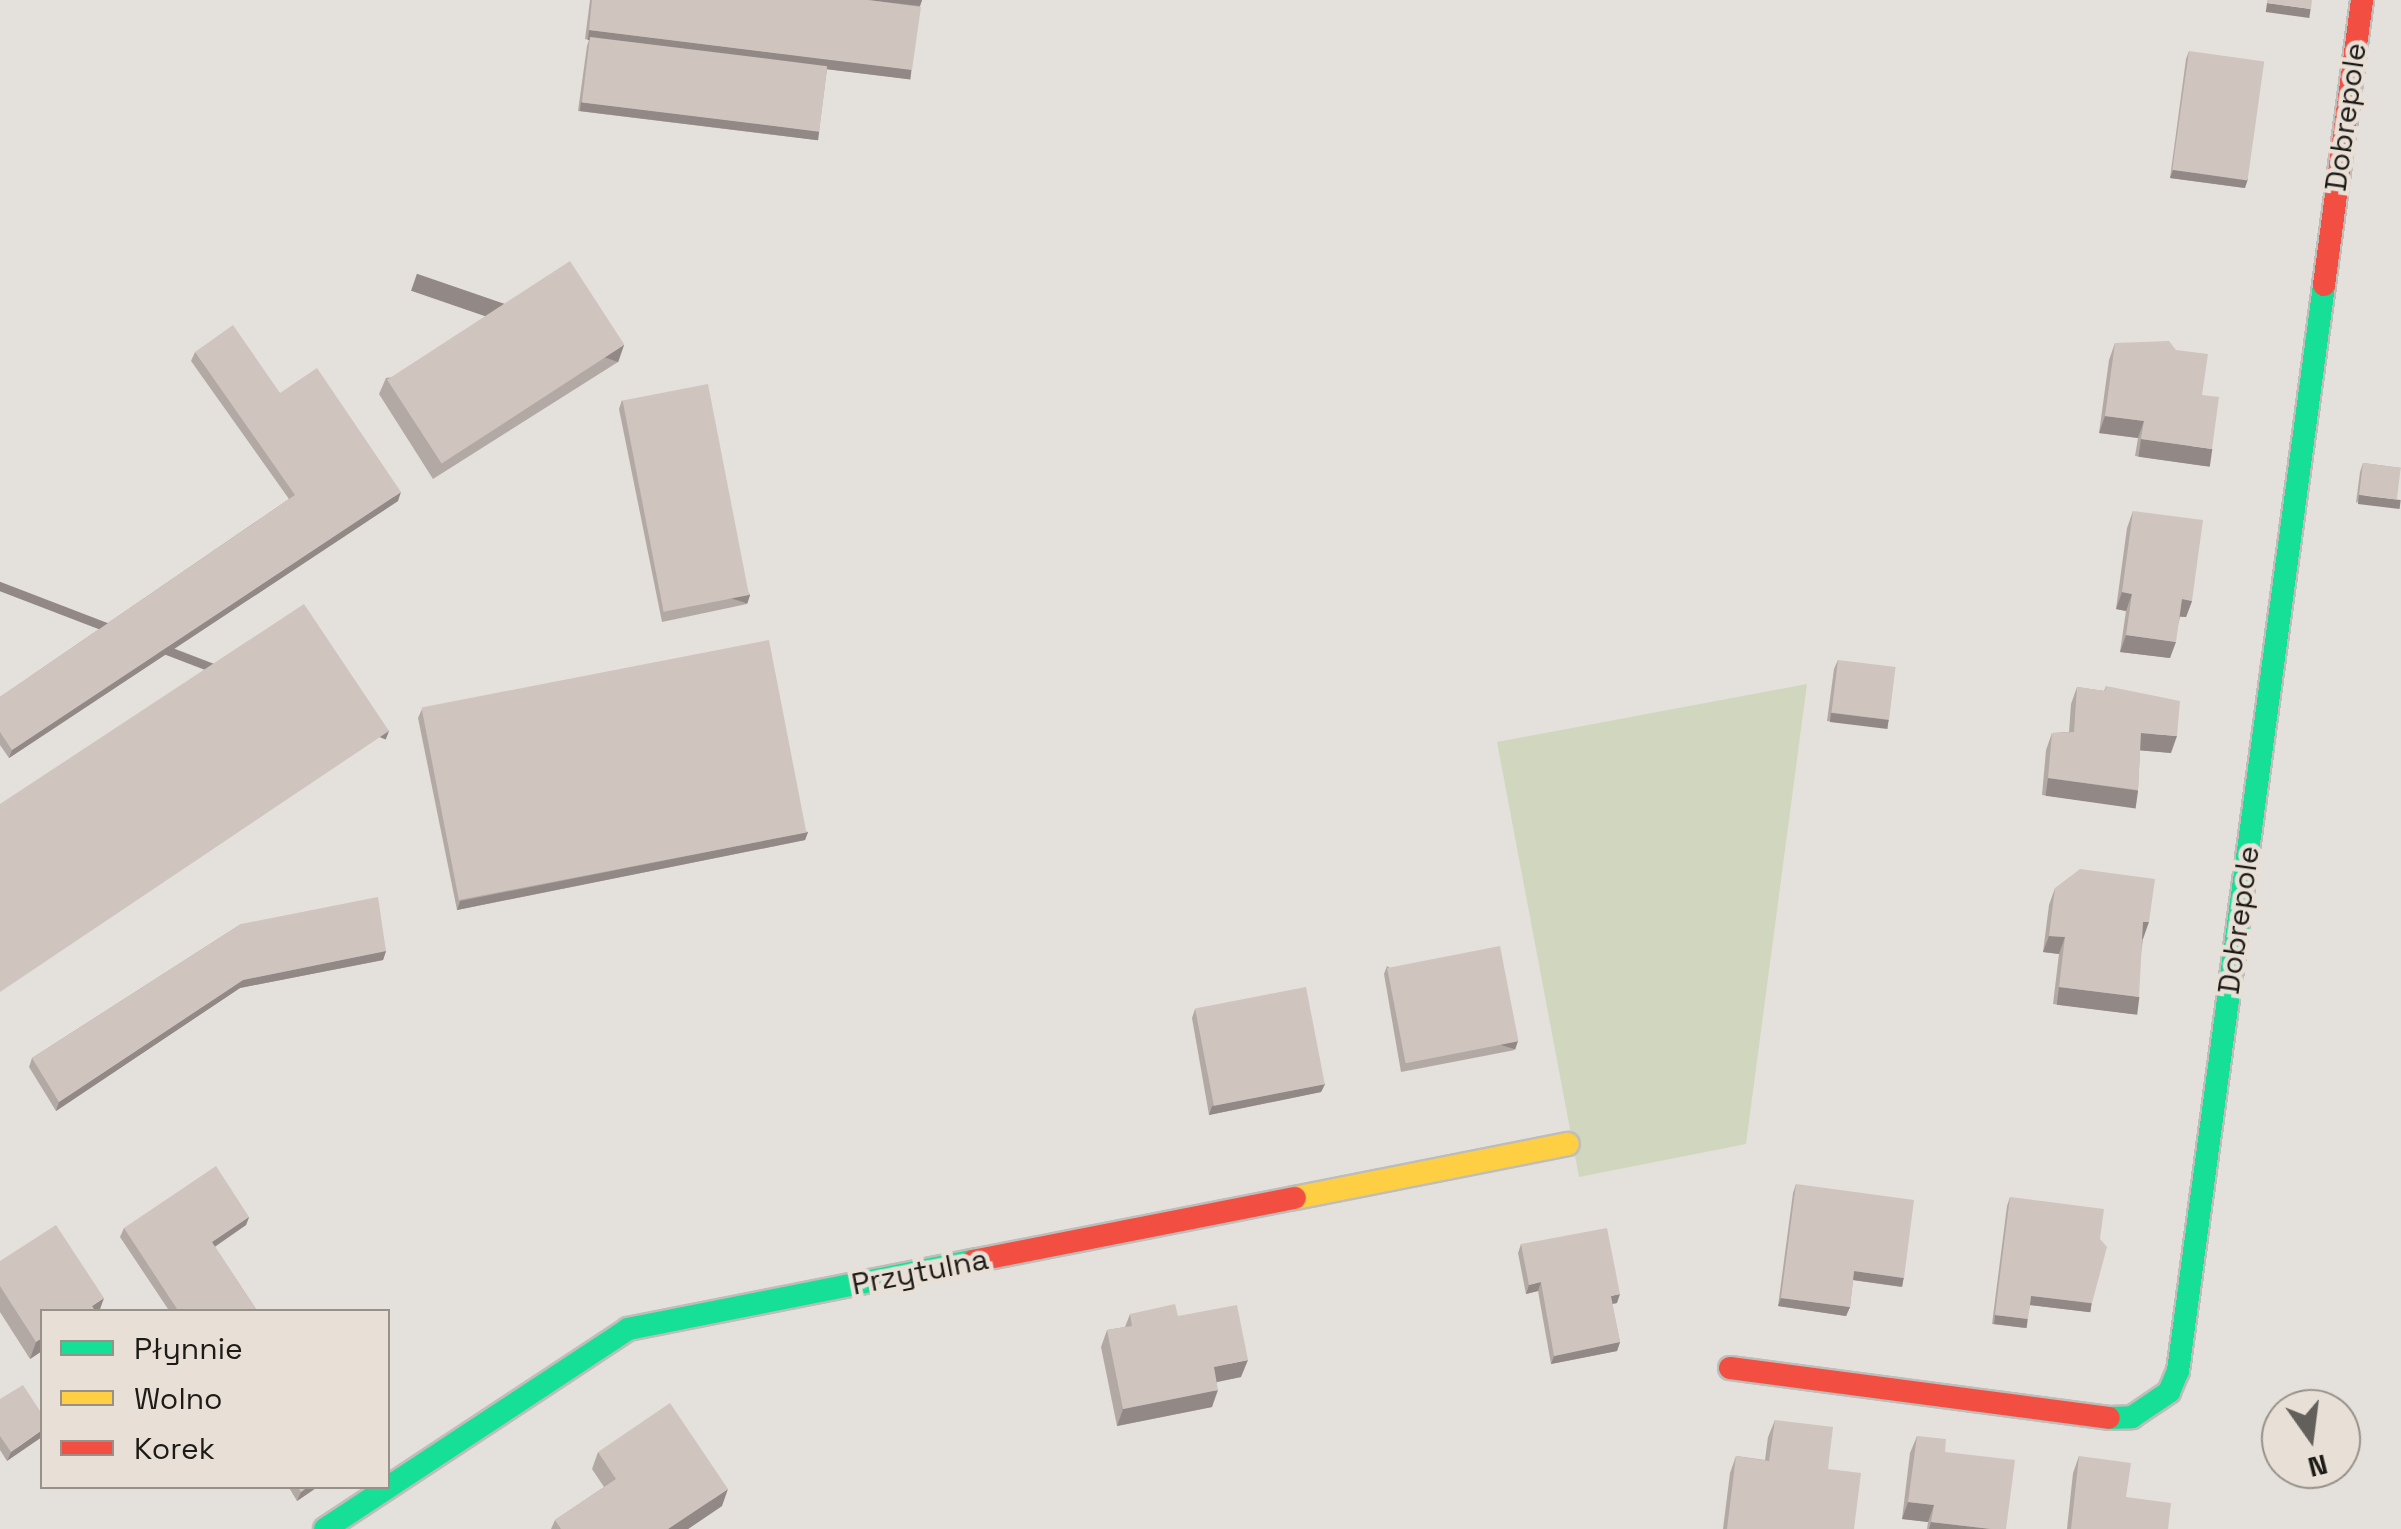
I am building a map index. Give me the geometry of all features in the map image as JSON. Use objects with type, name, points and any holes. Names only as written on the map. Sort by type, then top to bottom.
[{"type":"street","name":"Dobrepole","points":[[1730,1368],[2110,1418],[2132,1417],[2169,1392],[2181,1351],[2362,0]]},
{"type":"street","name":"Przytulna","points":[[390,1486],[628,1329],[1568,1144]]},
{"type":"street","name":"Przytulna","points":[[325,1529],[386,1489]]},
{"type":"green space","points":[[1807,684],[1746,1144],[1579,1177],[1497,742]]},
{"type":"building","points":[[592,0],[868,0],[921,7],[912,70],[589,30]]},
{"type":"building","points":[[2267,0],[2312,0],[2311,9]]},
{"type":"building","points":[[590,37],[827,66],[819,132],[582,103]]},
{"type":"building","points":[[2189,51],[2264,62],[2248,180],[2172,170]]},
{"type":"building","points":[[570,261],[624,345],[442,464],[387,380]]},
{"type":"building","points":[[233,325],[280,393],[317,368],[401,492],[12,750],[0,732],[0,697],[295,495],[195,352]]},
{"type":"building","points":[[2169,341],[2176,350],[2208,354],[2202,395],[2219,397],[2212,449],[2141,439],[2144,421],[2105,416],[2115,343]]},
{"type":"building","points":[[708,384],[749,595],[664,612],[623,401]]},
{"type":"building","points":[[2363,463],[2401,468],[2397,499],[2359,495]]},
{"type":"building","points":[[2133,511],[2203,520],[2192,601],[2182,599],[2176,642],[2126,635],[2132,594],[2122,592]]},
{"type":"building","points":[[304,604],[389,731],[0,992],[0,804]]},
{"type":"building","points":[[769,640],[806,832],[459,900],[422,708]]},
{"type":"building","points":[[1838,660],[1896,667],[1889,720],[1832,713]]},
{"type":"building","points":[[2106,686],[2180,701],[2177,736],[2141,733],[2138,790],[2048,778],[2052,733],[2074,732],[2077,687],[2105,691]]},
{"type":"building","points":[[2080,869],[2155,879],[2149,922],[2143,922],[2139,997],[2059,987],[2065,937],[2049,936],[2055,888]]},
{"type":"building","points":[[378,897],[386,951],[243,980],[59,1102],[32,1058],[241,924]]},
{"type":"building","points":[[1500,946],[1519,1041],[1406,1063],[1387,968]]},
{"type":"building","points":[[1306,987],[1325,1084],[1214,1106],[1195,1009]]},
{"type":"building","points":[[216,1166],[249,1217],[212,1242],[256,1309],[177,1309],[124,1228]]},
{"type":"building","points":[[1796,1184],[1914,1200],[1904,1278],[1854,1271],[1850,1307],[1781,1298]]},
{"type":"building","points":[[2010,1197],[2104,1209],[2100,1239],[2107,1247],[2092,1303],[2031,1296],[2028,1319],[1995,1315]]},
{"type":"building","points":[[56,1225],[104,1298],[92,1306],[94,1309],[40,1309],[40,1339],[36,1342],[0,1286],[0,1261]]},
{"type":"building","points":[[1607,1228],[1620,1294],[1611,1296],[1620,1342],[1554,1356],[1541,1282],[1529,1285],[1521,1244]]},
{"type":"building","points":[[1175,1304],[1178,1316],[1237,1305],[1248,1360],[1214,1367],[1218,1390],[1123,1409],[1107,1330],[1132,1326],[1130,1314]]},
{"type":"building","points":[[23,1385],[40,1411],[40,1431],[11,1452],[0,1436],[0,1399]]},
{"type":"building","points":[[670,1403],[728,1489],[668,1529],[561,1529],[555,1520],[616,1479],[598,1452]]},
{"type":"building","points":[[1775,1420],[1833,1427],[1828,1469],[1861,1473],[1854,1529],[1727,1529],[1736,1456],[1769,1461]]},
{"type":"building","points":[[1917,1436],[1946,1439],[1945,1452],[2015,1460],[2006,1529],[1931,1522],[1934,1505],[1908,1502]]},
{"type":"building","points":[[2079,1456],[2131,1463],[2126,1497],[2171,1503],[2168,1529],[2071,1529]]},
{"type":"traffic: fast","points":[[2109,1418],[2132,1417],[2169,1392],[2178,1371],[2324,285]]},
{"type":"traffic: fast","points":[[390,1486],[628,1329],[973,1261]]},
{"type":"traffic: fast","points":[[325,1529],[386,1489]]},
{"type":"traffic: slow","points":[[1295,1198],[1568,1144]]},
{"type":"traffic: jam","points":[[2324,285],[2362,0]]},
{"type":"traffic: jam","points":[[973,1261],[1295,1198]]},
{"type":"traffic: jam","points":[[1730,1368],[2109,1418]]}]
